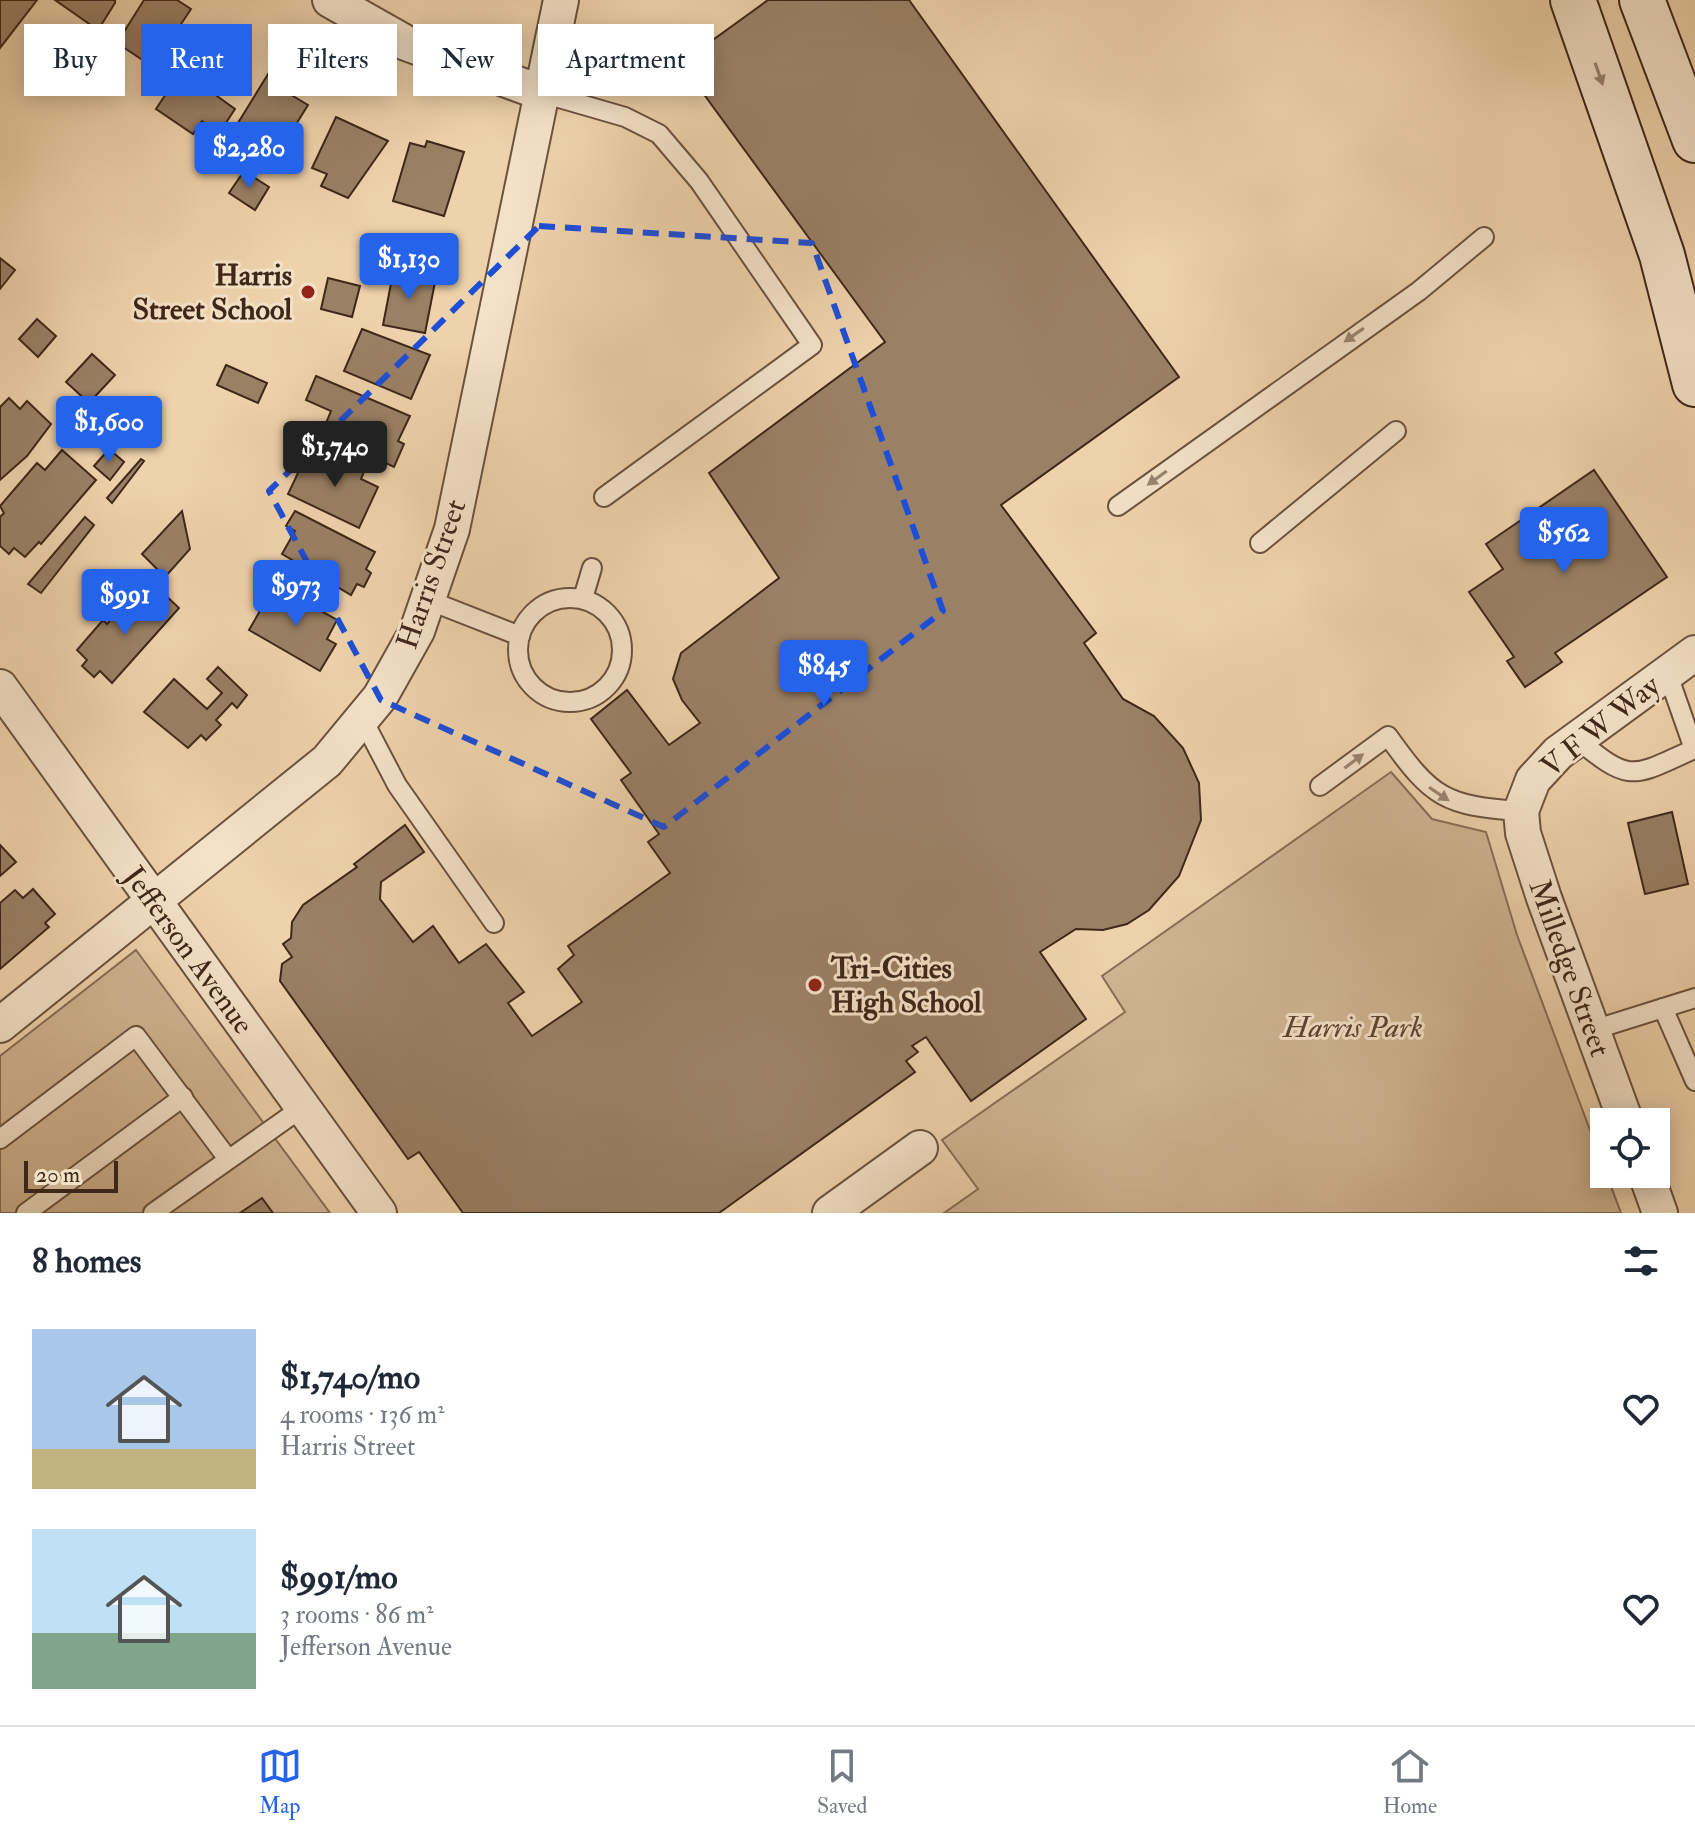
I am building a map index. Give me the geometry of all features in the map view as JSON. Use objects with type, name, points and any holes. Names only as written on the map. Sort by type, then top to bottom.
[{"type":"main road","points":[[1573,0],[1662,255],[1695,384]]},
{"type":"main road","points":[[1642,0],[1695,140]]},
{"type":"street","points":[[330,0],[406,43],[538,92]]},
{"type":"street","name":"Harris Street","points":[[556,24],[561,0]]},
{"type":"street","name":"Harris Street","points":[[0,1025],[327,761],[380,697],[417,631],[452,529],[541,96]]},
{"type":"street","name":"V F W Way","points":[[1521,811],[1533,780],[1577,739],[1695,653]]},
{"type":"street","name":"Jefferson Avenue","points":[[0,687],[379,1213]]},
{"type":"street","name":"Milledge Street","points":[[1521,811],[1523,833],[1531,859],[1621,1108]]},
{"type":"street","points":[[830,1213],[920,1148]]},
{"type":"street","points":[[1651,1188],[1660,1213]]},
{"type":"lane","points":[[552,96],[625,117],[659,134],[699,181],[812,345],[604,497]]},
{"type":"lane","points":[[1118,506],[1419,291],[1484,237]]},
{"type":"lane","points":[[1260,543],[1396,431]]},
{"type":"lane","points":[[583,598],[592,568]]},
{"type":"lane","points":[[568,597],[583,598],[609,613],[622,640],[619,669],[600,693],[572,702],[543,695],[523,673],[518,659],[520,636],[529,617],[540,606],[568,597]]},
{"type":"lane","points":[[428,600],[520,636]]},
{"type":"lane","points":[[1577,739],[1613,769],[1628,771],[1643,772],[1694,750],[1667,672]]},
{"type":"lane","points":[[362,718],[397,785],[494,923]]},
{"type":"lane","points":[[1320,786],[1388,736],[1416,775],[1436,793],[1454,803],[1521,811]]},
{"type":"lane","points":[[1593,1030],[1695,998]]},
{"type":"lane","points":[[1663,1008],[1695,1081]]},
{"type":"lane","points":[[0,1139],[136,1036],[228,1159]]},
{"type":"lane","points":[[26,1213],[183,1097]]},
{"type":"lane","points":[[153,1213],[303,1107]]},
{"type":"highlighted area","points":[[539,226],[812,243],[943,611],[664,827],[381,700],[269,491]]},
{"type":"green space","name":"Harris Park","points":[[1391,772],[1432,819],[1486,832],[1517,935],[1590,1130],[1590,1188],[1612,1188],[1621,1213],[944,1213],[978,1189],[942,1140],[1125,1012],[1102,976]]},
{"type":"green space","points":[[136,950],[330,1213],[0,1213],[0,1056]]},
{"type":"building","points":[[0,0],[37,0],[0,48]]},
{"type":"building","points":[[55,0],[115,0],[102,24],[89,24]]},
{"type":"building","points":[[144,0],[177,0],[191,9],[181,24],[141,24],[141,59],[125,48],[125,30]]},
{"type":"building","points":[[768,0],[909,0],[1179,377],[1001,505],[1096,633],[1084,643],[1123,699],[1154,716],[1183,748],[1199,783],[1201,820],[1179,876],[1149,910],[1127,924],[1103,930],[1076,929],[1040,952],[1086,1019],[971,1101],[926,1037],[912,1046],[918,1052],[906,1061],[915,1072],[719,1213],[463,1213],[419,1152],[408,1159],[280,981],[282,964],[292,957],[283,944],[291,938],[292,922],[303,905],[357,867],[354,864],[405,825],[424,852],[381,882],[380,899],[413,942],[433,926],[459,963],[486,944],[524,992],[508,1003],[532,1036],[582,1002],[558,969],[574,955],[568,946],[670,873],[648,842],[659,834],[621,780],[631,773],[591,719],[627,690],[669,745],[700,723],[682,700],[673,679],[681,653],[779,578],[709,473],[885,342],[705,96],[714,96],[714,39]]},
{"type":"building","points":[[268,74],[268,96],[293,96],[308,105],[280,150],[274,147],[267,159],[230,136]]},
{"type":"building","points":[[165,96],[217,96],[235,109],[220,132],[202,121],[193,134],[156,109]]},
{"type":"building","points":[[336,117],[388,141],[348,198],[321,186],[327,174],[312,168]]},
{"type":"building","points":[[427,141],[464,152],[444,216],[393,201],[410,143],[425,147]]},
{"type":"building","points":[[244,171],[269,187],[255,210],[229,193]]},
{"type":"building","points":[[0,258],[15,270],[0,289]]},
{"type":"building","points":[[394,268],[436,277],[425,333],[383,325]]},
{"type":"building","points":[[328,278],[360,286],[352,317],[321,309]]},
{"type":"building","points":[[37,319],[56,336],[38,357],[19,339]]},
{"type":"building","points":[[362,329],[430,355],[411,399],[344,371]]},
{"type":"building","points":[[92,354],[115,375],[89,403],[66,382]]},
{"type":"building","points":[[226,365],[267,383],[258,403],[217,385]]},
{"type":"building","points":[[316,376],[410,416],[398,441],[404,444],[394,467],[322,433],[331,411],[306,400]]},
{"type":"building","points":[[9,398],[20,409],[27,401],[51,424],[27,456],[0,480],[0,407]]},
{"type":"building","points":[[109,449],[124,462],[110,480],[94,466]]},
{"type":"building","points":[[62,450],[96,480],[41,544],[39,542],[25,557],[14,548],[9,554],[0,546],[0,517],[4,513],[0,506],[37,463],[45,470]]},
{"type":"building","points":[[307,454],[335,468],[341,455],[366,467],[361,479],[378,487],[359,528],[288,494]]},
{"type":"building","points":[[141,459],[144,461],[112,503],[107,498]]},
{"type":"building","points":[[1594,470],[1667,577],[1555,653],[1562,662],[1525,687],[1507,661],[1514,657],[1469,592],[1503,569],[1486,544]]},
{"type":"building","points":[[182,511],[190,549],[165,577],[142,554]]},
{"type":"building","points":[[295,511],[375,552],[366,569],[371,573],[364,587],[357,584],[351,595],[282,554],[295,531],[286,526]]},
{"type":"building","points":[[85,517],[94,525],[41,593],[28,584]]},
{"type":"building","points":[[275,585],[337,620],[327,639],[336,644],[320,671],[249,630]]},
{"type":"building","points":[[162,592],[179,608],[112,683],[100,671],[94,677],[82,666],[87,660],[77,650],[103,620],[107,624],[129,599],[145,612]]},
{"type":"building","points":[[218,667],[247,695],[237,708],[232,703],[216,720],[221,725],[206,740],[201,735],[188,748],[144,712],[174,679],[207,709],[222,693],[207,679]]},
{"type":"building","points":[[1672,812],[1688,884],[1645,894],[1628,823]]},
{"type":"building","points":[[0,845],[16,862],[0,876]]},
{"type":"building","points":[[33,889],[55,914],[45,923],[49,927],[0,969],[0,903],[15,890],[23,898]]},
{"type":"building","points":[[262,1198],[273,1213],[240,1213]]},
{"type":"place","name":"Harris Street School","points":[[308,292]]},
{"type":"place","name":"Tri-Cities High School","points":[[815,985]]}]
